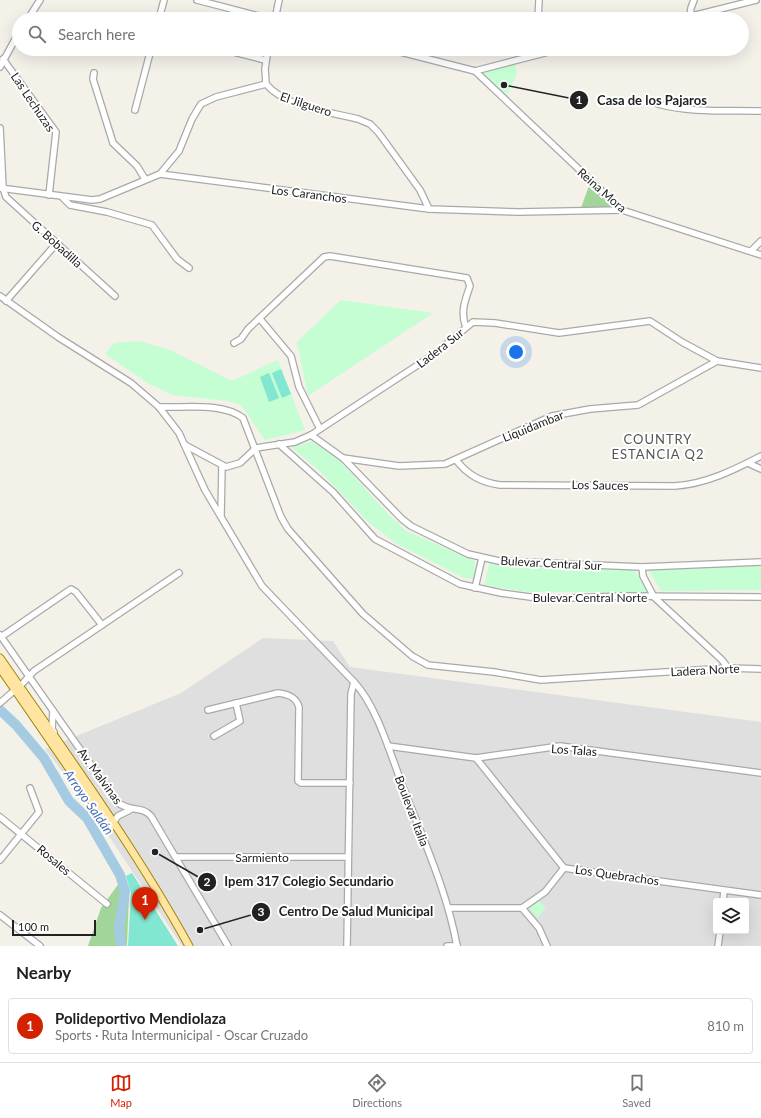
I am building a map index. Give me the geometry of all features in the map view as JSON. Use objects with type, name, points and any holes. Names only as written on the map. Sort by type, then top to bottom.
[{"type":"main road","points":[[0,658],[17,688],[167,909],[189,946]]},
{"type":"main road","points":[[0,668],[63,749],[164,901],[167,909]]},
{"type":"street","points":[[32,12],[40,0]]},
{"type":"street","points":[[161,12],[164,0]]},
{"type":"street","points":[[197,0],[243,12]]},
{"type":"street","points":[[276,12],[279,0]]},
{"type":"street","points":[[538,12],[539,0]]},
{"type":"street","points":[[690,12],[690,8],[694,0]]},
{"type":"street","points":[[706,12],[756,0]]},
{"type":"street","points":[[0,68],[12,45]]},
{"type":"street","points":[[135,110],[149,56]]},
{"type":"street","points":[[249,56],[265,60]]},
{"type":"street","points":[[266,56],[266,84]]},
{"type":"street","points":[[416,56],[475,71],[533,56]]},
{"type":"street","name":"Las Lechuzas","points":[[4,59],[56,132],[48,195]]},
{"type":"street","name":"Reina Mora","points":[[475,71],[622,210],[761,255]]},
{"type":"street","points":[[94,73],[93,79],[113,143],[137,166],[145,179]]},
{"type":"street","name":"El Jilguero","points":[[160,174],[179,151],[192,119],[201,104],[216,97],[266,84],[275,94],[286,100],[370,124],[378,132],[420,190],[428,209]]},
{"type":"street","points":[[658,104],[688,109],[761,111]]},
{"type":"street","points":[[0,128],[1,188]]},
{"type":"street","name":"Los Caranchos","points":[[1,188],[63,198],[96,200],[160,174],[428,209],[512,212],[622,210]]},
{"type":"street","name":"G. Bobadilla","points":[[1,188],[6,197],[114,296]]},
{"type":"street","points":[[63,198],[70,205],[107,212],[152,225],[177,259],[189,268]]},
{"type":"street","points":[[751,252],[761,241]]},
{"type":"street","points":[[6,301],[56,244]]},
{"type":"street","points":[[234,343],[241,339],[248,329],[324,257],[330,256],[467,278],[470,286],[465,299],[462,315],[466,327]]},
{"type":"street","name":"Boulevar Italia","points":[[0,296],[131,383],[159,407],[175,427],[185,445],[201,483],[250,568],[266,591],[364,694],[388,746],[449,908],[457,946]]},
{"type":"street","points":[[260,319],[291,356],[299,387],[320,429]]},
{"type":"street","name":"Ladera Sur","points":[[256,448],[299,441],[311,435],[433,355],[473,322],[485,322],[540,331],[566,333],[650,321],[682,342],[717,361],[761,368]]},
{"type":"street","name":"Liquidambar","points":[[342,458],[399,466],[429,466],[456,460],[552,416],[590,409],[638,405],[717,361]]},
{"type":"street","name":"Ladera Norte","points":[[159,407],[218,408],[232,411],[243,418],[256,448],[278,510],[288,530],[363,614],[419,661],[439,667],[494,672],[536,680],[728,668],[761,669]]},
{"type":"street","name":"Bulevar Central Sur","points":[[311,435],[342,458],[402,519],[411,526],[468,554],[482,558],[523,563],[642,567],[761,562]]},
{"type":"street","name":"Bulevar Central Norte","points":[[279,444],[326,486],[375,539],[449,579],[475,588],[545,598],[761,597]]},
{"type":"street","points":[[185,445],[226,467],[240,463],[256,448]]},
{"type":"street","name":"Los Sauces","points":[[456,460],[470,475],[480,481],[509,485],[688,485],[713,478],[761,456]]},
{"type":"street","points":[[748,463],[761,469]]},
{"type":"street","points":[[221,517],[222,466]]},
{"type":"street","points":[[475,588],[482,558]]},
{"type":"street","points":[[642,567],[643,576],[654,597],[722,660],[728,668]]},
{"type":"street","points":[[0,703],[29,676],[179,573]]},
{"type":"street","points":[[1,636],[71,589],[76,592],[102,625]]},
{"type":"street","name":"Av. Malvinas","points":[[1,636],[117,802],[130,810],[142,810],[147,812],[176,857],[228,946]]},
{"type":"street","points":[[347,946],[351,694],[354,682]]},
{"type":"street","points":[[208,710],[278,693],[291,697],[297,702],[299,707],[298,781],[350,783]]},
{"type":"street","points":[[214,736],[240,721],[236,703]]},
{"type":"street","points":[[53,711],[52,729],[82,777]]},
{"type":"street","name":"Los Talas","points":[[388,746],[476,758],[560,746],[761,773]]},
{"type":"street","name":"Los Quebrachos","points":[[476,758],[564,868],[761,895]]},
{"type":"street","points":[[0,860],[39,812],[30,788]]},
{"type":"street","points":[[113,824],[118,816],[130,810]]},
{"type":"street","name":"Rosales","points":[[0,817],[107,904]]},
{"type":"street","name":"Sarmiento","points":[[176,857],[348,857]]},
{"type":"street","points":[[449,908],[522,908],[545,892],[564,868]]},
{"type":"street","points":[[723,898],[724,891]]},
{"type":"street","points":[[522,908],[539,928],[547,946]]},
{"type":"street","points":[[0,915],[40,946]]},
{"type":"street","points":[[718,946],[720,934]]},
{"type":"street","points":[[448,946],[457,946]]},
{"type":"shaded area","points":[[263,638],[333,641],[350,667],[761,722],[761,946],[182,946],[88,805],[45,749],[181,693]]},
{"type":"green space","points":[[515,64],[517,74],[507,95],[482,72]]},
{"type":"green space","points":[[590,183],[611,205],[609,209],[581,208]]},
{"type":"green space","points":[[341,300],[433,313],[308,396],[297,342]]},
{"type":"green space","points":[[139,341],[170,350],[232,381],[278,360],[305,430],[265,440],[241,405],[227,401],[173,395],[149,384],[105,354],[114,343]]},
{"type":"green space","points":[[281,369],[291,394],[282,398],[272,373]]},
{"type":"green space","points":[[269,373],[279,398],[269,402],[260,377]]},
{"type":"green space","points":[[312,441],[338,459],[388,514],[406,531],[475,561],[474,579],[464,578],[397,544],[368,522],[322,473],[290,446],[302,445]]},
{"type":"green space","points":[[490,562],[522,567],[634,569],[648,592],[527,592],[484,585]]},
{"type":"green space","points":[[761,565],[761,590],[661,591],[648,569]]},
{"type":"green space","points":[[132,873],[178,946],[128,946],[131,893],[126,876]]},
{"type":"green space","points":[[125,875],[129,894],[127,946],[88,946],[101,908]]},
{"type":"green space","points":[[539,901],[546,907],[538,918],[529,909]]},
{"type":"waterway","name":"Arroyo Saldán","points":[[0,710],[16,725],[44,758],[69,801],[87,818],[120,875],[125,891],[119,927],[121,946]]},
{"type":"place","name":"Casa de los Pajaros","points":[[504,85]]},
{"type":"place","name":"Ipem 317 Colegio Secundario","points":[[155,852]]},
{"type":"place","name":"Polideportivo Mendiolaza","points":[[145,920]]},
{"type":"place","name":"Centro De Salud Municipal","points":[[200,930]]},
{"type":"district","name":"COUNTRY ESTANCIA Q2","points":[[658,446]]}]
